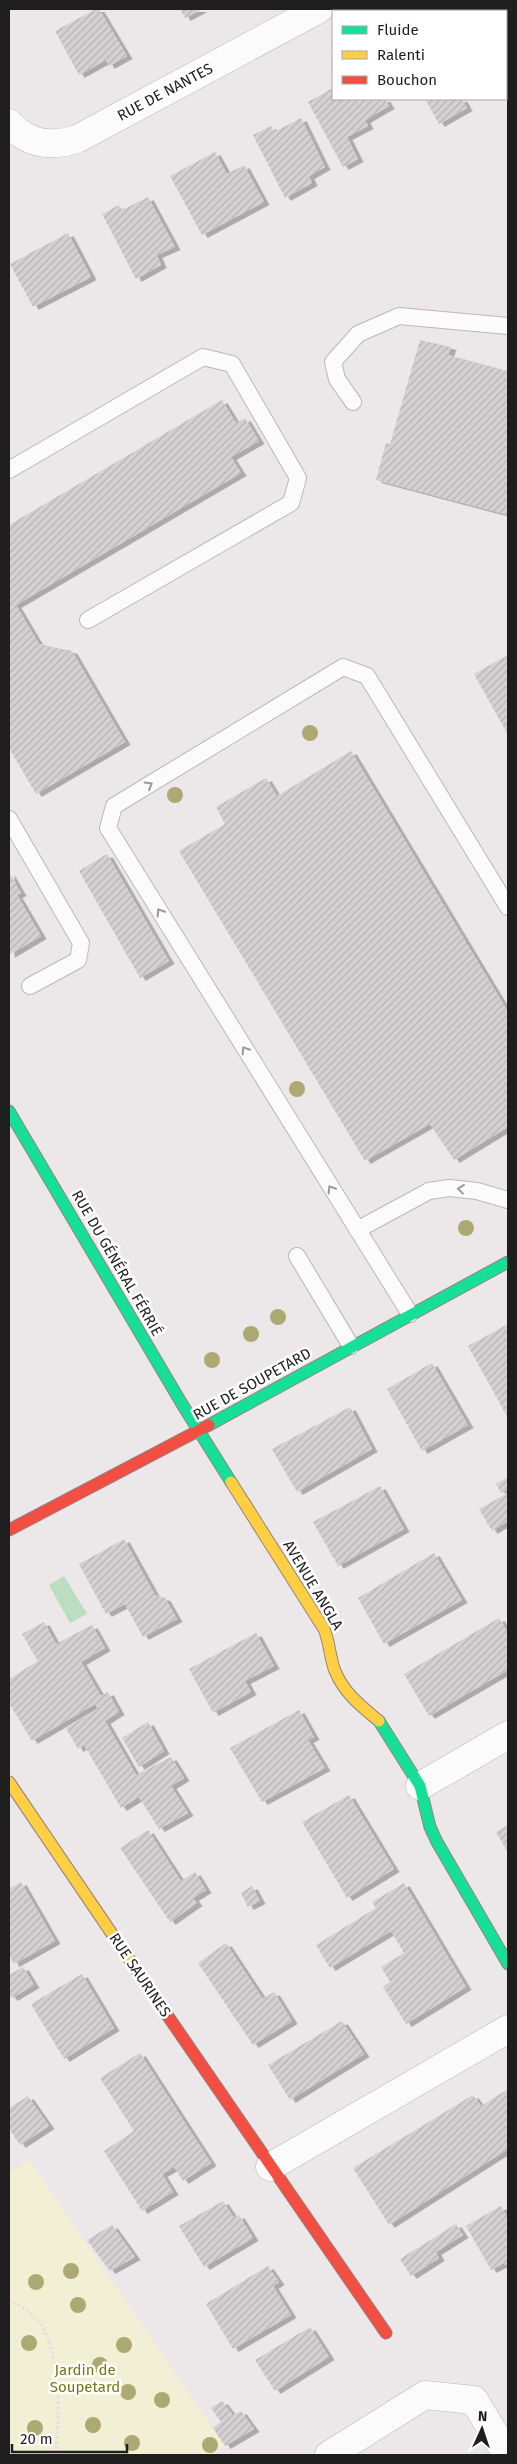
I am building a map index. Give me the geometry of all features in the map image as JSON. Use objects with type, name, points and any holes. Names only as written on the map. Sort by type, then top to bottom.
[{"type":"street","name":"RUE DE NANTES","points":[[9,123],[27,139],[43,144],[61,144],[77,139],[319,9]]},
{"type":"street","name":"RUE DU GÉNÉRAL FÉRRIÉ","points":[[9,1111],[199,1430]]},
{"type":"street","name":"RUE DE SOUPETARD","points":[[9,1530],[199,1430],[508,1262]]},
{"type":"street","name":"AVENUE ANGLA","points":[[199,1430],[324,1628],[330,1644],[334,1670],[351,1698],[380,1722],[420,1786],[430,1826],[437,1842],[508,1964]]},
{"type":"street","points":[[420,1786],[508,1735]]},
{"type":"street","name":"RUE SAURINES","points":[[9,1782],[270,2167],[386,2332]]},
{"type":"street","points":[[270,2167],[508,2029]]},
{"type":"street","points":[[329,2455],[425,2395],[474,2400],[507,2455]]},
{"type":"lane","points":[[353,402],[337,379],[333,362],[358,334],[399,316],[508,326]]},
{"type":"lane","points":[[9,470],[203,357],[232,364],[298,478],[291,503],[88,620]]},
{"type":"lane","points":[[410,1314],[108,828],[114,806],[343,667],[355,669],[367,676],[508,907]]},
{"type":"lane","points":[[9,819],[81,943],[78,960],[30,986]]},
{"type":"lane","points":[[357,1230],[429,1191],[449,1188],[477,1191],[508,1200]]},
{"type":"lane","points":[[297,1256],[351,1346]]},
{"type":"path","points":[[9,2300],[42,2323],[53,2352],[58,2428],[55,2455]]},
{"type":"green space","name":"Jardin de Soupetard","points":[[29,2160],[225,2446],[210,2455],[9,2455],[9,2174]]},
{"type":"shaded area","points":[[64,1576],[87,1614],[70,1623],[49,1585]]},
{"type":"building","points":[[99,9],[127,56],[109,66],[106,60],[79,75],[55,31]]},
{"type":"building","points":[[180,9],[202,9],[185,18]]},
{"type":"building","points":[[508,9],[508,56],[507,10],[492,10]]},
{"type":"building","points":[[332,89],[332,100],[386,100],[389,106],[365,120],[368,126],[347,137],[358,159],[343,167],[308,102]]},
{"type":"building","points":[[426,100],[463,100],[467,108],[439,124]]},
{"type":"building","points":[[301,118],[325,167],[309,176],[312,183],[285,198],[253,135],[271,126],[274,132]]},
{"type":"building","points":[[215,152],[227,174],[244,165],[264,202],[202,235],[170,176]]},
{"type":"building","points":[[148,197],[175,247],[157,255],[161,265],[136,279],[102,214],[119,205],[122,210]]},
{"type":"building","points":[[68,233],[91,277],[33,307],[10,264]]},
{"type":"building","points":[[420,340],[451,347],[448,355],[508,371],[508,515],[376,480],[386,443],[390,444]]},
{"type":"building","points":[[222,400],[236,423],[245,418],[259,441],[231,457],[241,473],[16,605],[39,644],[72,651],[125,742],[36,794],[9,748],[9,525]]},
{"type":"building","points":[[508,655],[508,735],[474,674]]},
{"type":"building","points":[[351,751],[508,1012],[508,1127],[454,1160],[430,1124],[365,1161],[179,851],[225,824],[216,807],[266,778],[277,796]]},
{"type":"building","points":[[107,854],[169,961],[140,978],[79,871]]},
{"type":"building","points":[[9,872],[21,893],[17,895],[41,936],[9,955]]},
{"type":"building","points":[[508,1324],[508,1418],[468,1346]]},
{"type":"building","points":[[432,1363],[468,1425],[422,1451],[387,1389]]},
{"type":"building","points":[[350,1407],[372,1449],[297,1492],[272,1449]]},
{"type":"building","points":[[508,1477],[508,1489],[501,1493],[496,1484]]},
{"type":"building","points":[[380,1486],[404,1529],[338,1566],[313,1522]]},
{"type":"building","points":[[508,1493],[508,1521],[492,1531],[479,1509]]},
{"type":"building","points":[[124,1539],[155,1595],[165,1598],[177,1619],[143,1637],[125,1604],[106,1614],[79,1564]]},
{"type":"building","points":[[434,1553],[462,1600],[384,1644],[358,1598]]},
{"type":"building","points":[[499,1618],[508,1633],[508,1670],[429,1716],[404,1674]]},
{"type":"building","points":[[44,1622],[56,1644],[92,1625],[105,1648],[81,1662],[101,1696],[108,1692],[119,1712],[105,1721],[136,1775],[171,1757],[184,1778],[171,1786],[188,1813],[159,1829],[139,1797],[121,1808],[84,1745],[78,1749],[66,1728],[98,1709],[95,1704],[32,1741],[9,1703],[9,1679],[38,1661],[22,1634]]},
{"type":"building","points":[[256,1633],[274,1666],[245,1681],[251,1692],[213,1713],[189,1669]]},
{"type":"building","points":[[299,1710],[314,1737],[308,1740],[325,1768],[262,1802],[230,1748]]},
{"type":"building","points":[[148,1722],[164,1751],[139,1767],[122,1738]]},
{"type":"building","points":[[349,1795],[394,1869],[347,1898],[302,1822]]},
{"type":"building","points":[[508,1825],[508,1853],[496,1832]]},
{"type":"building","points":[[148,1830],[181,1881],[195,1872],[206,1890],[193,1898],[197,1903],[170,1922],[120,1848]]},
{"type":"building","points":[[21,1882],[55,1941],[14,1964],[9,1955],[9,1889]]},
{"type":"building","points":[[404,1883],[466,1987],[406,2024],[383,1987],[390,1982],[381,1967],[404,1953],[391,1931],[330,1968],[316,1945],[376,1908],[372,1902]]},
{"type":"building","points":[[252,1886],[260,1901],[248,1907],[241,1893]]},
{"type":"building","points":[[226,1943],[263,1999],[274,1992],[292,2021],[253,2045],[198,1963]]},
{"type":"building","points":[[23,1967],[34,1985],[12,1998],[9,1994],[9,1975]]},
{"type":"building","points":[[82,1974],[114,2028],[64,2059],[31,2004]]},
{"type":"building","points":[[342,2021],[364,2054],[290,2100],[268,2065]]},
{"type":"building","points":[[140,2053],[211,2163],[183,2181],[174,2167],[162,2174],[173,2192],[142,2211],[104,2151],[134,2131],[100,2078]]},
{"type":"building","points":[[508,2089],[508,2149],[389,2225],[353,2168],[473,2095],[481,2106]]},
{"type":"building","points":[[28,2096],[49,2126],[20,2145],[9,2128],[9,2108]]},
{"type":"building","points":[[223,2201],[234,2218],[239,2215],[253,2238],[204,2267],[179,2226]]},
{"type":"building","points":[[501,2206],[508,2219],[508,2263],[505,2265],[504,2263],[491,2270],[466,2226]]},
{"type":"building","points":[[456,2224],[463,2235],[436,2252],[439,2258],[411,2276],[400,2259]]},
{"type":"building","points":[[112,2225],[135,2257],[110,2271],[87,2240]]},
{"type":"building","points":[[268,2266],[279,2282],[273,2286],[291,2315],[233,2349],[206,2304]]},
{"type":"building","points":[[310,2327],[329,2357],[275,2391],[255,2360]]},
{"type":"building","points":[[222,2401],[233,2415],[241,2411],[254,2429],[225,2446],[213,2428],[221,2422],[211,2408]]},
{"type":"traffic: fast","points":[[9,1111],[182,1404],[231,1482]]},
{"type":"traffic: fast","points":[[209,1425],[508,1262]]},
{"type":"traffic: fast","points":[[379,1721],[420,1786],[430,1827],[437,1842],[508,1964]]},
{"type":"traffic: slow","points":[[231,1482],[324,1629],[333,1666],[343,1686],[354,1699],[379,1721]]},
{"type":"traffic: slow","points":[[9,1782],[163,2009]]},
{"type":"traffic: jam","points":[[9,1530],[209,1425]]},
{"type":"traffic: jam","points":[[163,2009],[386,2333]]}]
